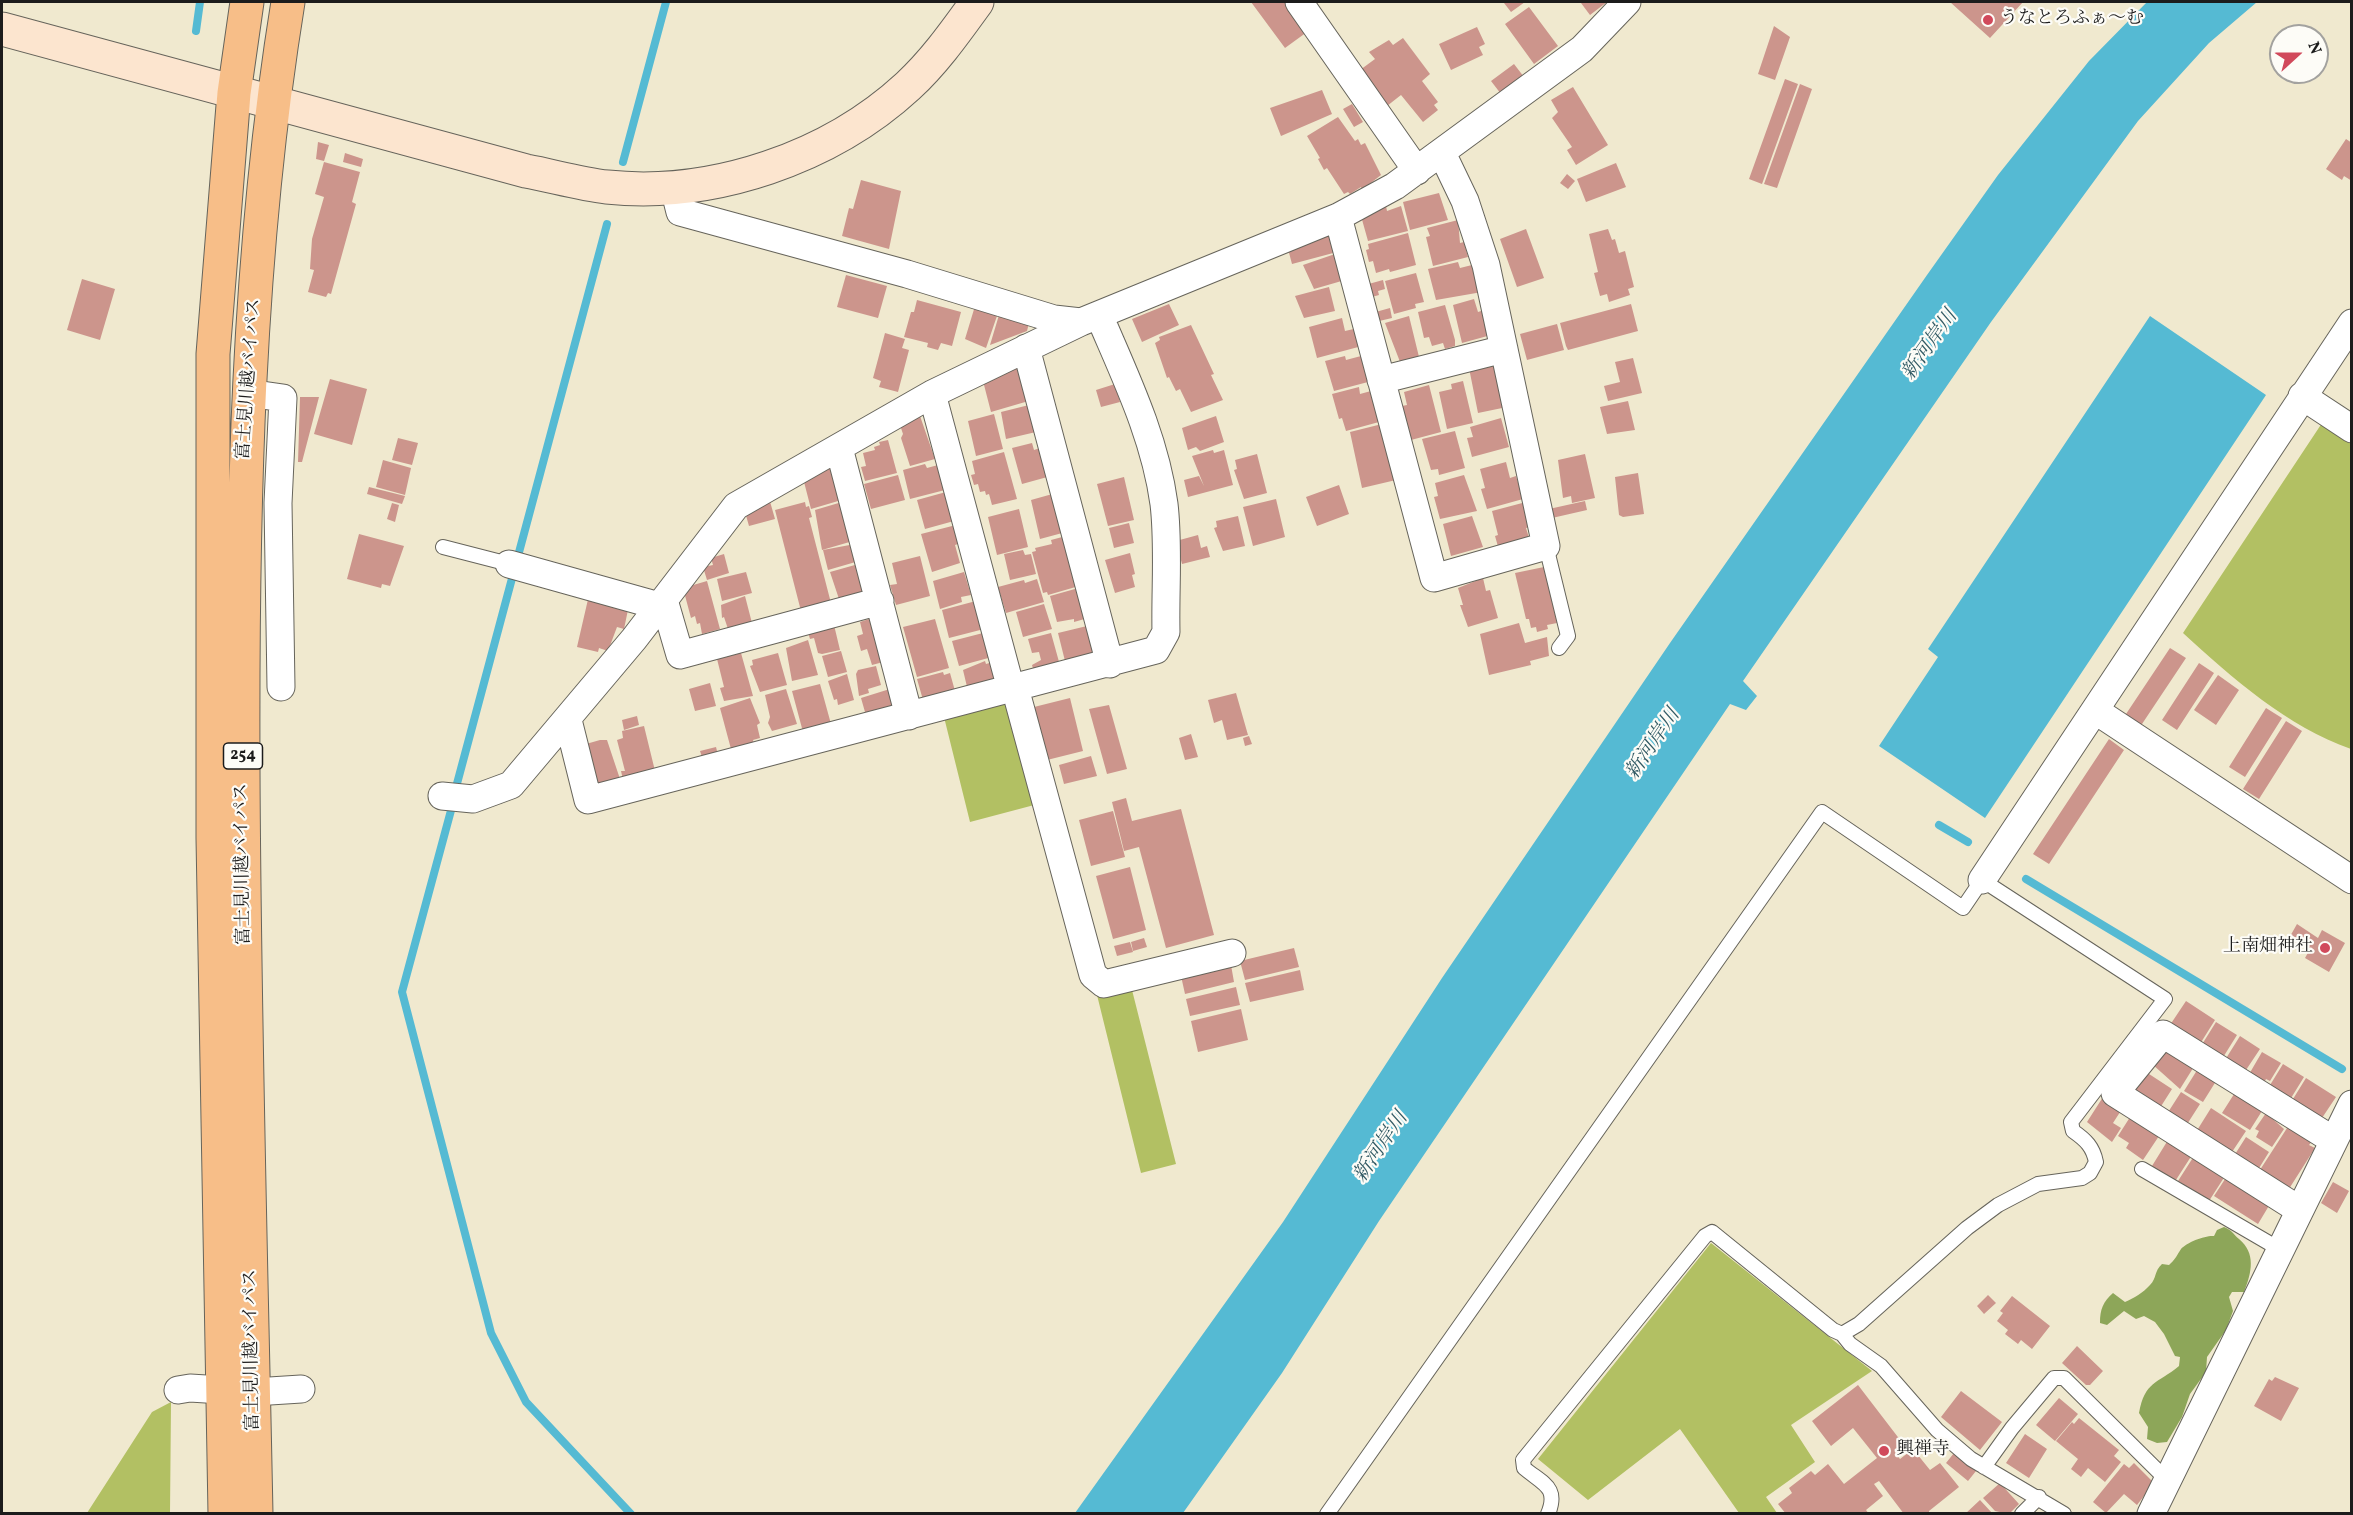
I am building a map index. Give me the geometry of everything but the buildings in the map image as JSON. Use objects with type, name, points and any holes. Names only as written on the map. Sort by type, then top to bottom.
[{"type":"highway","name":"富士見川越バイパス","points":[[247,2],[234,93],[216,290],[212,430],[213,838],[238,1391],[256,1514]]},
{"type":"highway","name":"富士見川越バイパス","points":[[225,1514],[238,1391],[243,850],[243,537],[248,393],[273,105],[288,2]]},
{"type":"street","points":[[2,29],[273,105],[526,171],[607,187],[674,188],[759,172],[808,153],[861,122],[908,86],[949,41],[977,2]]},
{"type":"street","points":[[1299,2],[1417,171]]},
{"type":"street","points":[[451,798],[487,795],[511,785],[568,720],[736,506],[932,394],[1026,348],[1090,318],[1338,217],[1417,171],[1442,153],[1581,49],[1627,2]]},
{"type":"street","points":[[1338,217],[1434,578],[1546,546],[1486,265],[1465,201],[1442,153]]},
{"type":"street","points":[[674,188],[680,213],[907,274],[1054,320],[1090,318]]},
{"type":"street","points":[[568,720],[588,800],[1156,650],[1166,632],[1164,505],[1157,468],[1139,408],[1090,318]]},
{"type":"street","points":[[1982,880],[2352,323]]},
{"type":"street","points":[[1026,348],[1110,664]]},
{"type":"street","points":[[1381,380],[1504,349]]},
{"type":"street","points":[[248,393],[283,398],[278,503],[281,687]]},
{"type":"street","points":[[932,394],[1092,975],[1104,984],[1232,953]]},
{"type":"street","points":[[2302,396],[2352,429]]},
{"type":"street","points":[[839,447],[909,716]]},
{"type":"street","points":[[516,566],[661,603]]},
{"type":"street","points":[[661,603],[680,655],[880,602]]},
{"type":"street","points":[[2096,711],[2352,880]]},
{"type":"street","points":[[2298,1209],[2115,1093],[2163,1034],[2333,1140]]},
{"type":"street","points":[[2151,1514],[2281,1250],[2298,1209],[2352,1104]]},
{"type":"street","points":[[178,1390],[301,1389]]},
{"type":"lane","points":[[1546,546],[1568,636],[1559,648]]},
{"type":"lane","points":[[443,547],[516,566]]},
{"type":"lane","points":[[1327,1514],[1822,812],[1963,908],[1982,880],[2166,999],[2071,1122],[2073,1131],[2086,1140],[2094,1151],[2096,1162],[2090,1173],[2082,1178],[2038,1184],[1998,1205],[1966,1228],[1859,1324],[1842,1334]]},
{"type":"lane","points":[[2142,1169],[2281,1250]]},
{"type":"lane","points":[[1548,1514],[1554,1499],[1551,1490],[1524,1468],[1523,1460],[1705,1236],[1712,1232],[1842,1334],[1850,1344],[1881,1366],[1937,1430],[1984,1467],[2039,1497],[2064,1514]]},
{"type":"lane","points":[[1984,1467],[2012,1428],[2054,1378],[2064,1378],[2167,1480]]},
{"type":"lane","points":[[2022,1514],[2039,1497]]},
{"type":"green space","points":[[2324,420],[2351,438],[2351,749],[2305,728],[2262,700],[2183,633]]},
{"type":"green space","points":[[1011,700],[1038,804],[970,822],[944,717]]},
{"type":"green space","points":[[1131,986],[1176,1164],[1141,1173],[1097,995]]},
{"type":"green space","points":[[2224,1227],[2229,1229],[2248,1250],[2251,1263],[2247,1285],[2244,1292],[2232,1292],[2229,1297],[2233,1311],[2226,1330],[2207,1357],[2206,1372],[2190,1394],[2182,1417],[2167,1442],[2157,1443],[2147,1439],[2148,1427],[2139,1413],[2148,1389],[2179,1366],[2180,1357],[2175,1356],[2155,1322],[2144,1316],[2136,1319],[2124,1311],[2107,1325],[2100,1323],[2101,1310],[2113,1293],[2125,1302],[2138,1295],[2152,1282],[2159,1267],[2162,1264],[2169,1265],[2184,1246],[2214,1236],[2217,1230]]},
{"type":"green space","points":[[1711,1243],[1872,1371],[1791,1425],[1815,1462],[1766,1497],[1777,1513],[1739,1513],[1680,1429],[1588,1500],[1538,1459]]},
{"type":"green space","points":[[171,1402],[170,1513],[87,1513],[152,1412]]},
{"type":"water","name":"新河岸川","points":[[2147,2],[2257,2],[2209,43],[2138,121],[1991,322],[1743,681],[1757,696],[1746,710],[1730,704],[1379,1221],[1282,1373],[1183,1513],[1075,1513],[1283,1222],[1442,978],[1670,643],[1927,275],[1998,175],[2089,61]]},
{"type":"water","points":[[2150,316],[2266,395],[1985,818],[1879,746],[1938,657],[1928,649]]},
{"type":"waterway","points":[[196,31],[200,2]]},
{"type":"waterway","points":[[623,162],[666,2]]},
{"type":"waterway","points":[[455,791],[607,224]]},
{"type":"waterway","points":[[453,803],[402,992],[491,1333],[526,1402],[631,1514]]},
{"type":"waterway","points":[[1939,825],[1968,842]]},
{"type":"waterway","points":[[2026,879],[2342,1069]]},
{"type":"place","name":"うなとろふぁ〜む","points":[[1988,20]]},
{"type":"place","name":"上南畑神社","points":[[2325,948]]},
{"type":"place","name":"興禅寺","points":[[1884,1451]]}]
